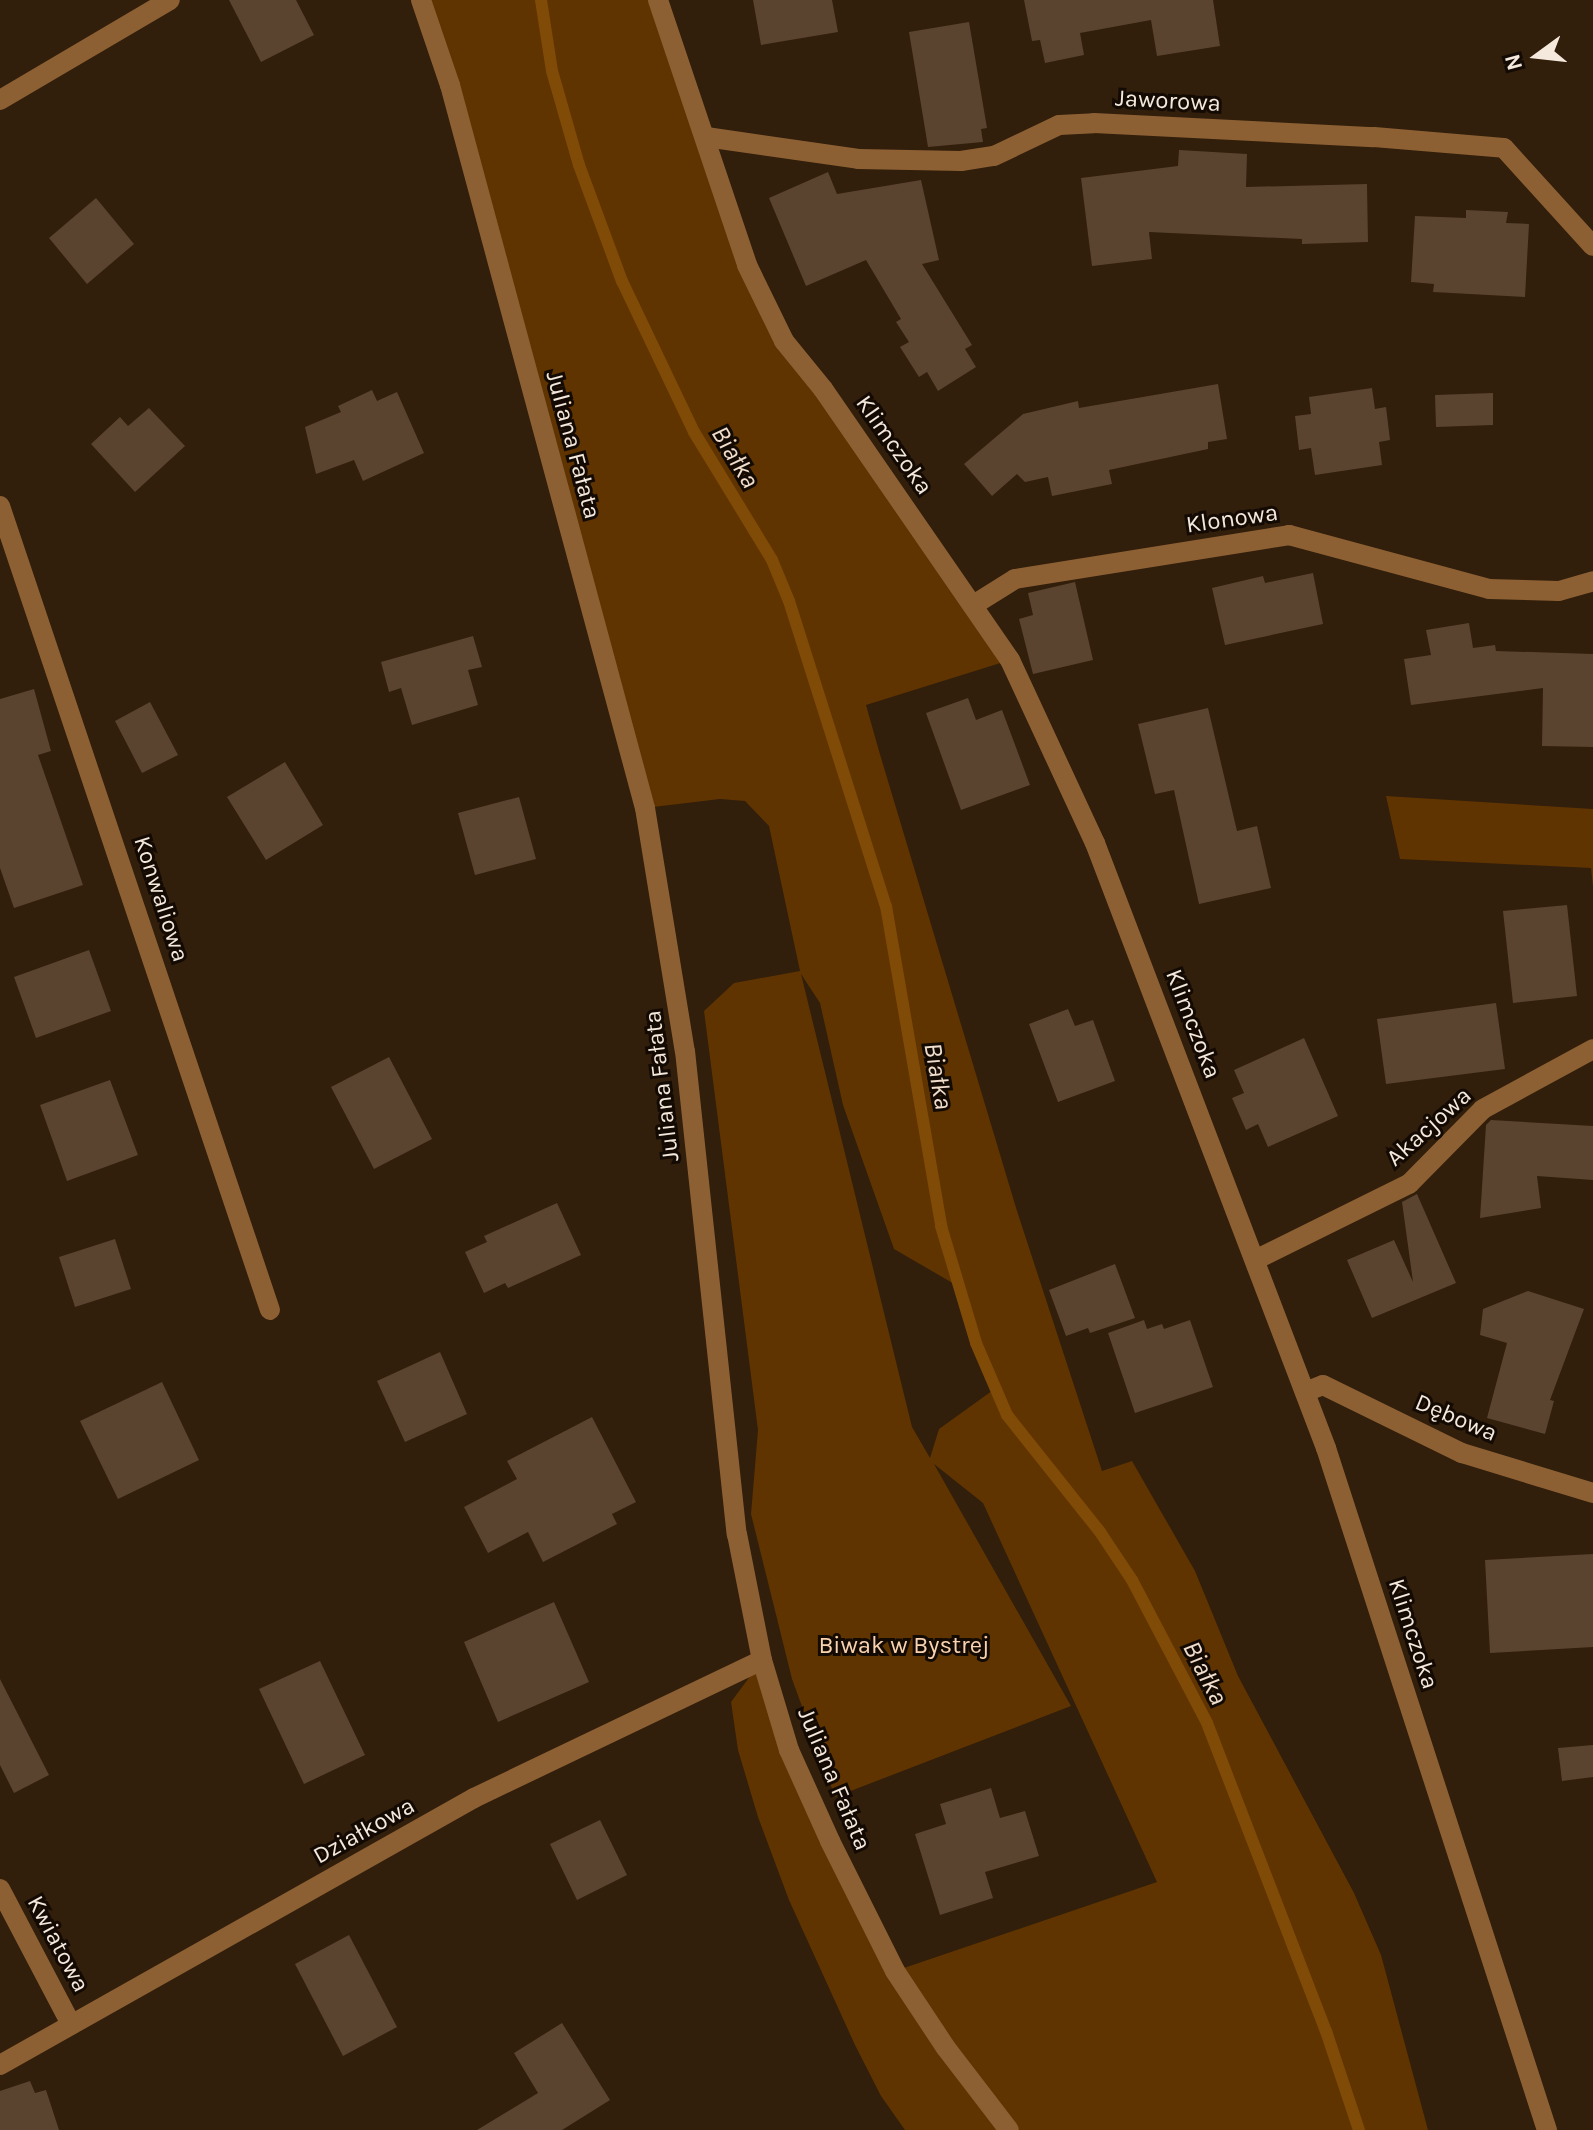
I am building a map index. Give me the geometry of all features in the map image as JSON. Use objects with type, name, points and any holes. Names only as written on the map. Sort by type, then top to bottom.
[{"type":"street","points":[[0,100],[170,0]]},
{"type":"street","name":"Juliana Fałata","points":[[421,0],[450,85],[645,808],[685,1051],[737,1534],[762,1660],[789,1750],[895,1971],[946,2048],[1009,2130]]},
{"type":"street","name":"Klimczoka","points":[[658,0],[747,265],[784,341],[823,389],[975,604],[1010,660],[1095,843],[1305,1392],[1547,2130]]},
{"type":"street","name":"Jaworowa","points":[[706,137],[858,159],[961,161],[994,156],[1059,125],[1094,123],[1374,137],[1504,148],[1593,246]]},
{"type":"street","name":"Konwaliowa","points":[[0,506],[270,1310]]},
{"type":"street","name":"Klonowa","points":[[975,604],[1015,579],[1289,535],[1489,589],[1559,591],[1593,581]]},
{"type":"street","name":"Akacjowa","points":[[1255,1260],[1409,1184],[1483,1109],[1593,1049]]},
{"type":"street","name":"Dębowa","points":[[1305,1392],[1323,1385],[1462,1453],[1593,1493]]},
{"type":"street","name":"Działkowa","points":[[0,2065],[474,1798],[762,1660]]},
{"type":"street","name":"Kwiatowa","points":[[0,1889],[71,2024]]},
{"type":"green space","name":"Biwak w Bystrej","points":[[421,0],[658,0],[784,341],[1010,660],[866,705],[879,751],[1017,1211],[1102,1471],[1132,1461],[1195,1571],[1238,1676],[1354,1893],[1381,1955],[1428,2130],[905,2130],[881,2096],[789,1900],[758,1817],[738,1750],[731,1702],[762,1660],[789,1750],[895,1971],[1157,1882],[983,1503],[934,1464],[1071,1706],[835,1797],[792,1679],[751,1514],[758,1430],[704,1011],[734,983],[800,971],[769,826],[745,801],[720,799],[645,808]],"holes":[[[801,974],[820,1003],[843,1105],[894,1249],[956,1285],[996,1388],[939,1429],[930,1458],[912,1427]]]},
{"type":"green space","points":[[1386,796],[1593,809],[1593,887],[1591,868],[1400,859]]},
{"type":"building","points":[[229,0],[296,0],[314,35],[261,62]]},
{"type":"building","points":[[753,0],[832,0],[838,32],[761,45]]},
{"type":"building","points":[[1024,0],[1213,0],[1220,46],[1157,56],[1151,20],[1080,33],[1084,55],[1045,63],[1040,40],[1032,41]]},
{"type":"building","points":[[969,22],[987,128],[981,129],[983,142],[928,147],[909,32]]},
{"type":"building","points":[[1179,150],[1247,154],[1246,187],[1367,184],[1368,242],[1302,244],[1302,239],[1149,232],[1152,259],[1092,266],[1081,178],[1178,166]]},
{"type":"building","points":[[828,172],[837,194],[921,180],[939,260],[922,264],[972,345],[965,349],[976,367],[938,391],[927,372],[919,377],[900,347],[909,342],[896,322],[901,319],[866,260],[806,286],[769,198]]},
{"type":"building","points":[[96,198],[134,244],[87,284],[49,238]]},
{"type":"building","points":[[1466,210],[1508,212],[1506,223],[1529,224],[1525,297],[1433,292],[1434,284],[1411,282],[1415,216],[1466,218]]},
{"type":"building","points":[[1218,384],[1227,439],[1208,442],[1208,449],[1109,470],[1112,484],[1052,496],[1048,477],[1025,482],[1017,474],[992,496],[964,464],[1023,414],[1078,401],[1079,408]]},
{"type":"building","points":[[1372,388],[1375,409],[1386,407],[1390,440],[1379,442],[1382,465],[1315,475],[1311,448],[1299,450],[1295,416],[1311,414],[1309,397]]},
{"type":"building","points":[[372,390],[377,401],[397,392],[424,453],[363,481],[354,460],[316,474],[305,427],[341,412],[338,406]]},
{"type":"building","points":[[1493,393],[1493,425],[1436,427],[1435,395]]},
{"type":"building","points":[[149,408],[185,446],[135,492],[91,444],[120,417],[128,426]]},
{"type":"building","points":[[1313,573],[1323,624],[1225,645],[1212,588],[1263,576],[1265,583]]},
{"type":"building","points":[[1075,582],[1093,660],[1033,674],[1019,619],[1033,615],[1028,593]]},
{"type":"building","points":[[1469,623],[1473,648],[1495,645],[1496,651],[1593,654],[1593,747],[1542,746],[1543,688],[1411,705],[1404,659],[1431,655],[1426,630]]},
{"type":"building","points":[[473,636],[482,667],[468,670],[478,705],[412,725],[401,688],[389,692],[381,662]]},
{"type":"building","points":[[34,689],[51,751],[38,755],[83,885],[14,908],[0,868],[0,699]]},
{"type":"building","points":[[968,698],[976,720],[1002,710],[1030,785],[961,810],[926,713]]},
{"type":"building","points":[[150,702],[178,755],[142,773],[115,721]]},
{"type":"building","points":[[1208,708],[1237,831],[1257,826],[1271,888],[1199,904],[1174,790],[1155,794],[1138,724]]},
{"type":"building","points":[[285,762],[323,825],[266,860],[227,797]]},
{"type":"building","points":[[519,797],[536,859],[475,875],[458,813]]},
{"type":"building","points":[[1567,905],[1577,996],[1513,1003],[1503,911]]},
{"type":"building","points":[[89,950],[111,1011],[36,1038],[14,977]]},
{"type":"building","points":[[1496,1003],[1505,1069],[1386,1084],[1377,1019]]},
{"type":"building","points":[[1068,1009],[1075,1026],[1093,1020],[1115,1081],[1058,1102],[1029,1024]]},
{"type":"building","points":[[1304,1038],[1338,1116],[1268,1147],[1258,1124],[1246,1130],[1232,1098],[1244,1093],[1234,1070]]},
{"type":"building","points":[[389,1057],[432,1139],[374,1169],[331,1087]]},
{"type":"building","points":[[110,1080],[138,1155],[67,1181],[40,1105]]},
{"type":"building","points":[[1491,1120],[1593,1126],[1593,1180],[1537,1176],[1541,1208],[1480,1218],[1486,1125]]},
{"type":"building","points":[[1417,1194],[1456,1283],[1372,1318],[1347,1260],[1394,1240],[1413,1282],[1402,1202]]},
{"type":"building","points":[[557,1203],[581,1255],[508,1288],[505,1283],[484,1293],[465,1252],[487,1242],[484,1236]]},
{"type":"building","points":[[115,1239],[131,1289],[75,1307],[59,1257]]},
{"type":"building","points":[[1115,1264],[1135,1318],[1090,1333],[1088,1328],[1066,1336],[1049,1290]]},
{"type":"building","points":[[1528,1291],[1584,1309],[1550,1400],[1554,1401],[1545,1434],[1487,1418],[1507,1343],[1480,1335],[1483,1309]]},
{"type":"building","points":[[1144,1320],[1147,1329],[1162,1324],[1164,1329],[1190,1320],[1213,1387],[1135,1413],[1108,1333]]},
{"type":"building","points":[[440,1352],[467,1414],[405,1442],[377,1381]]},
{"type":"building","points":[[162,1382],[199,1460],[118,1499],[80,1421]]},
{"type":"building","points":[[592,1417],[636,1502],[612,1514],[617,1524],[543,1562],[528,1532],[488,1553],[464,1507],[517,1479],[507,1461]]},
{"type":"building","points":[[1593,1554],[1593,1647],[1490,1653],[1485,1560]]},
{"type":"building","points":[[554,1602],[589,1682],[498,1722],[464,1642]]},
{"type":"building","points":[[320,1661],[365,1755],[304,1784],[259,1689]]},
{"type":"building","points":[[0,1679],[49,1775],[14,1793],[0,1765]]},
{"type":"building","points":[[1593,1745],[1593,1777],[1562,1781],[1558,1748]]},
{"type":"building","points":[[991,1788],[1000,1818],[1025,1811],[1039,1856],[985,1872],[993,1898],[940,1915],[915,1834],[946,1824],[940,1804]]},
{"type":"building","points":[[600,1820],[627,1875],[577,1900],[550,1844]]},
{"type":"building","points":[[349,1935],[397,2027],[343,2056],[295,1964]]},
{"type":"building","points":[[562,2023],[610,2100],[562,2130],[477,2130],[538,2093],[514,2053]]},
{"type":"building","points":[[30,2081],[35,2093],[46,2090],[59,2130],[0,2130],[0,2091]]},
{"type":"waterway","name":"Białka","points":[[541,0],[552,71],[579,165],[622,281],[694,432],[772,560],[789,601],[886,906],[941,1226],[976,1343],[1007,1415],[1100,1532],[1132,1580],[1207,1723],[1326,2031],[1359,2130]]}]
